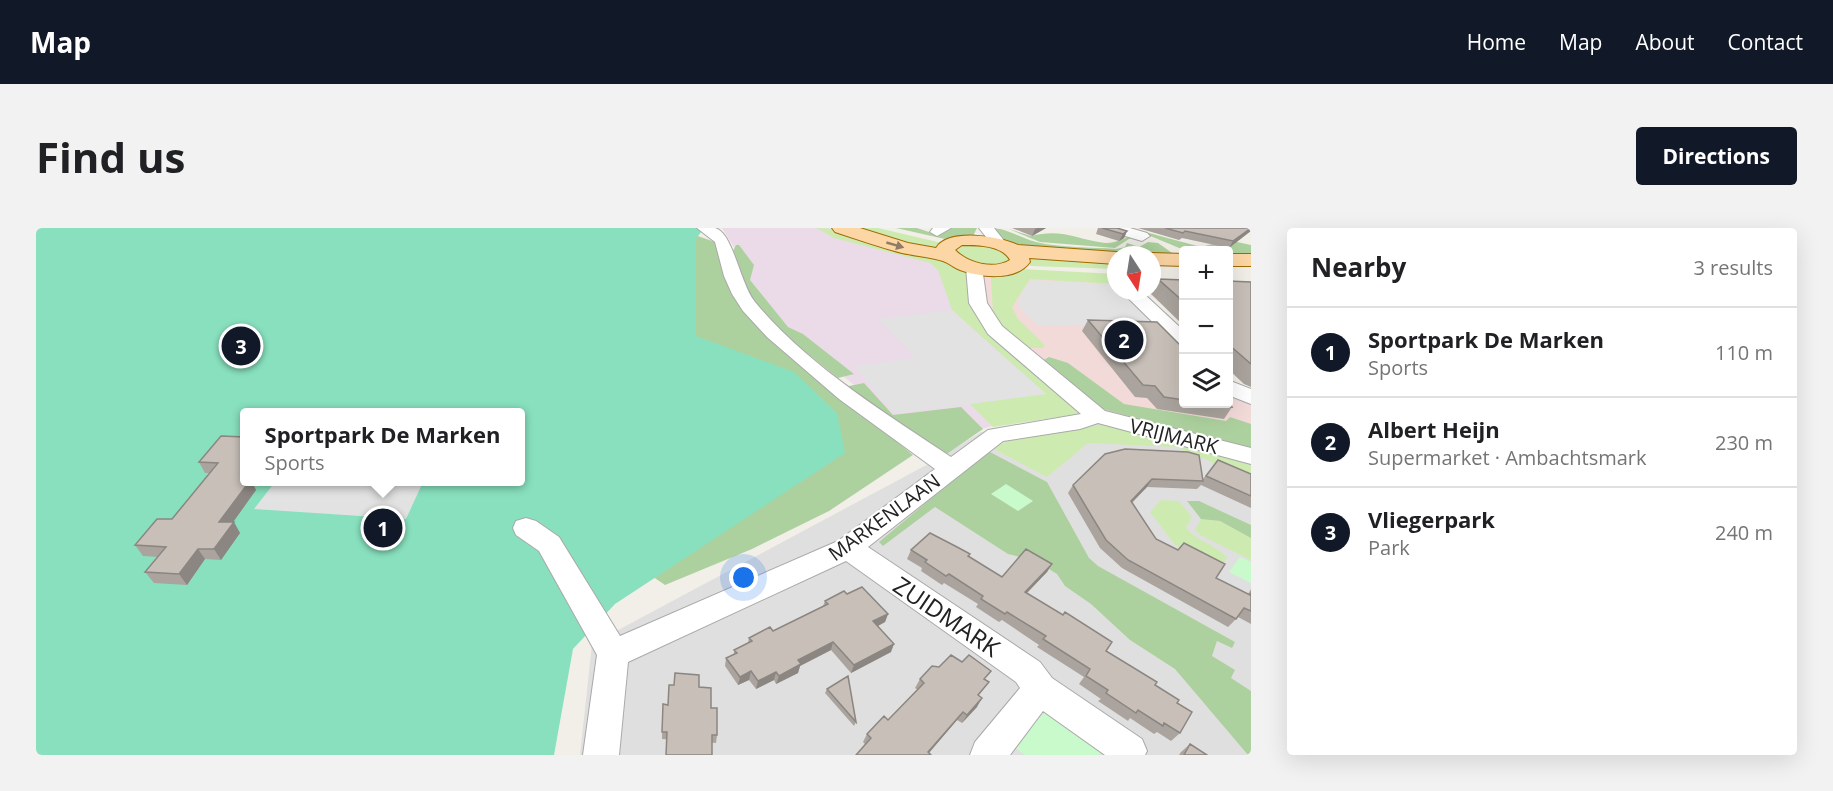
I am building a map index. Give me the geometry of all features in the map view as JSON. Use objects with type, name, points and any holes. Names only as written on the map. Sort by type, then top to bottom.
[{"type":"main road","points":[[841,228],[905,248],[946,240],[982,268],[995,243]]},
{"type":"main road","points":[[886,228],[946,240],[995,243],[1107,257]]},
{"type":"main road","points":[[995,243],[1107,269]]},
{"type":"main road","points":[[1161,260],[1179,264]]},
{"type":"main road","points":[[1233,260],[1251,260]]},
{"type":"main road","points":[[1161,270],[1179,265]]},
{"type":"main road","points":[[1233,274],[1251,274]]},
{"type":"street","name":"MARKENLAAN","points":[[704,228],[729,239],[727,248],[731,274],[743,300],[771,331],[902,435],[950,468]]},
{"type":"street","points":[[1113,228],[1142,236]]},
{"type":"street","points":[[982,268],[987,284],[988,303],[982,312],[995,330],[1097,416]]},
{"type":"street","points":[[1140,300],[1179,337]]},
{"type":"street","points":[[1233,389],[1251,398]]},
{"type":"street","name":"MARKENLAAN","points":[[613,654],[848,548],[996,435],[1080,422],[1097,416]]},
{"type":"street","name":"VRIJMARK","points":[[1097,416],[1251,456]]},
{"type":"street","points":[[526,528],[549,544],[613,654],[601,755]]},
{"type":"street","name":"ZUIDMARK","points":[[848,548],[1028,672],[1040,689],[1128,751],[1125,755]]},
{"type":"street","points":[[988,755],[1040,689]]},
{"type":"shaded area","points":[[722,228],[828,228],[958,270],[970,318],[1075,408],[1011,421],[925,444],[781,327],[748,287],[742,260]]},
{"type":"shaded area","points":[[980,272],[1107,281],[1107,300],[1136,300],[1179,342],[1179,408],[1233,408],[1233,390],[1251,400],[1251,456],[1097,415],[990,316]]},
{"type":"shaded area","points":[[1032,280],[1107,284],[1107,300],[1130,300],[1157,328],[1038,325],[1023,312],[1018,304],[1023,290]]},
{"type":"shaded area","points":[[952,310],[1046,394],[894,414],[854,366],[916,358],[878,319]]},
{"type":"shaded area","points":[[1097,415],[1251,456],[1251,755],[580,755],[592,644],[932,462],[981,432]]},
{"type":"shaded area","points":[[272,486],[421,486],[406,519],[254,509]]},
{"type":"green space","points":[[36,228],[704,228],[696,239],[696,336],[794,372],[837,413],[845,453],[615,604],[573,649],[554,755],[36,755]]},
{"type":"green space","points":[[816,228],[872,236],[932,255],[966,270],[973,306],[984,325],[1086,413],[993,427],[970,404],[1045,393],[952,310],[938,270],[930,263],[834,238]]},
{"type":"green space","points":[[855,228],[878,228],[942,243],[940,253]]},
{"type":"green space","points":[[896,228],[917,228],[935,234],[948,228],[977,228],[974,234],[976,237],[945,239]]},
{"type":"green space","points":[[991,228],[1046,244],[1107,248],[1107,255],[1039,251],[1003,242]]},
{"type":"green space","points":[[1009,229],[1031,236],[1051,233],[1105,243],[1132,237],[1118,246],[1107,247],[1040,242]]},
{"type":"green space","points":[[686,232],[721,244],[726,281],[732,294],[760,328],[913,455],[829,511],[752,549],[665,585],[624,557],[683,340]]},
{"type":"green space","points":[[1149,233],[1197,246],[1179,246],[1179,248],[1148,235]]},
{"type":"green space","points":[[1228,240],[1251,245],[1251,258],[1233,258],[1233,246],[1205,246]]},
{"type":"green space","points":[[1148,242],[1158,243],[1175,255],[1161,255],[1161,246],[1141,246]]},
{"type":"green space","points":[[963,244],[988,245],[1009,254],[1010,261],[996,266],[975,262],[956,252],[958,246]]},
{"type":"green space","points":[[736,245],[739,245],[754,265],[750,280],[788,327],[803,334],[854,374],[838,378],[779,331],[749,297],[732,253]]},
{"type":"green space","points":[[1027,256],[1107,260],[1107,269],[1030,266]]},
{"type":"green space","points":[[1022,269],[1107,274],[1107,283],[1030,279],[1012,307],[1018,319],[1045,345],[1043,348],[1026,348],[997,322],[993,313],[991,275]]},
{"type":"green space","points":[[1049,357],[1068,363],[1124,404],[1226,421],[1230,417],[1251,424],[1251,449],[1099,408],[1042,361]]},
{"type":"green space","points":[[864,383],[893,415],[961,407],[983,429],[938,460],[844,387]]},
{"type":"green space","points":[[1100,425],[1112,426],[1251,465],[1251,479],[1177,447],[1088,443],[1047,477],[992,448],[1012,439]]},
{"type":"green space","points":[[988,451],[1047,482],[1089,558],[1098,566],[1235,642],[1232,648],[1217,641],[1212,656],[1235,670],[1231,678],[1251,691],[1251,755],[1248,755],[1175,669],[1130,640],[1091,604],[1065,586],[1057,574],[1036,561],[1008,554],[935,507],[883,546],[879,542]]},
{"type":"green space","points":[[1006,484],[1033,501],[1018,511],[991,494]]},
{"type":"green space","points":[[1161,500],[1179,501],[1192,517],[1186,528],[1227,557],[1221,568],[1175,545],[1150,512]]},
{"type":"green space","points":[[1187,501],[1199,501],[1251,525],[1251,538],[1220,521],[1201,519]]},
{"type":"green space","points":[[1201,519],[1220,521],[1251,538],[1251,560],[1200,535],[1195,530]]},
{"type":"green space","points":[[1240,557],[1251,562],[1251,583],[1229,572]]},
{"type":"green space","points":[[1048,709],[1104,749],[1099,755],[1025,755],[1013,746]]},
{"type":"building","points":[[1102,228],[1117,228],[1127,231],[1123,234]]},
{"type":"building","points":[[1165,228],[1251,228],[1233,241]]},
{"type":"building","points":[[1161,279],[1179,280],[1179,298],[1161,282]]},
{"type":"building","points":[[1233,281],[1251,282],[1251,364],[1233,348]]},
{"type":"building","points":[[1088,320],[1157,322],[1179,344],[1179,399],[1164,397],[1155,386],[1143,385]]},
{"type":"building","points":[[221,436],[240,437],[240,486],[246,486],[219,522],[234,522],[214,549],[198,549],[179,574],[145,572],[166,547],[135,545],[157,519],[172,519],[218,463],[199,462]]},
{"type":"building","points":[[1125,449],[1188,452],[1199,455],[1203,481],[1152,479],[1131,501],[1156,539],[1178,550],[1184,543],[1225,564],[1216,578],[1250,595],[1251,593],[1251,611],[1244,608],[1236,619],[1128,560],[1106,540],[1073,485],[1105,454]]},
{"type":"building","points":[[1218,460],[1251,474],[1251,496],[1206,476]]},
{"type":"building","points":[[930,533],[970,554],[968,556],[1002,577],[1026,549],[1052,564],[1025,592],[1063,615],[1065,612],[1112,642],[1106,651],[1157,682],[1155,685],[1179,700],[1177,703],[1192,712],[1180,733],[1164,723],[1163,726],[1138,710],[1136,713],[1106,693],[1108,690],[1086,676],[1090,669],[1043,639],[1046,636],[1007,612],[1005,614],[981,599],[983,596],[925,562],[927,560],[911,550]]},
{"type":"building","points":[[862,587],[888,614],[873,621],[894,644],[854,665],[833,642],[798,660],[801,664],[779,676],[776,672],[758,681],[751,671],[740,677],[726,658],[737,653],[734,650],[752,641],[749,638],[770,627],[773,631],[828,604],[825,601],[844,591],[847,594]]},
{"type":"building","points":[[951,655],[962,662],[969,655],[991,671],[984,679],[989,682],[978,695],[982,698],[967,715],[963,712],[928,752],[931,755],[856,755],[871,738],[867,734],[884,716],[888,720],[924,683],[920,679],[932,666],[939,667]]},
{"type":"building","points":[[675,673],[699,675],[699,687],[711,688],[711,708],[717,708],[717,735],[712,735],[712,755],[666,755],[667,732],[662,732],[663,704],[668,705],[669,685],[674,685]]},
{"type":"building","points":[[848,676],[856,722],[827,689]]},
{"type":"building","points":[[1190,744],[1207,755],[1184,755]]},
{"type":"place","name":"Albert Heijn","points":[[1124,340]]},
{"type":"place","name":"Vliegerpark","points":[[241,346]]},
{"type":"place","name":"Sportpark De Marken","points":[[383,528]]}]
